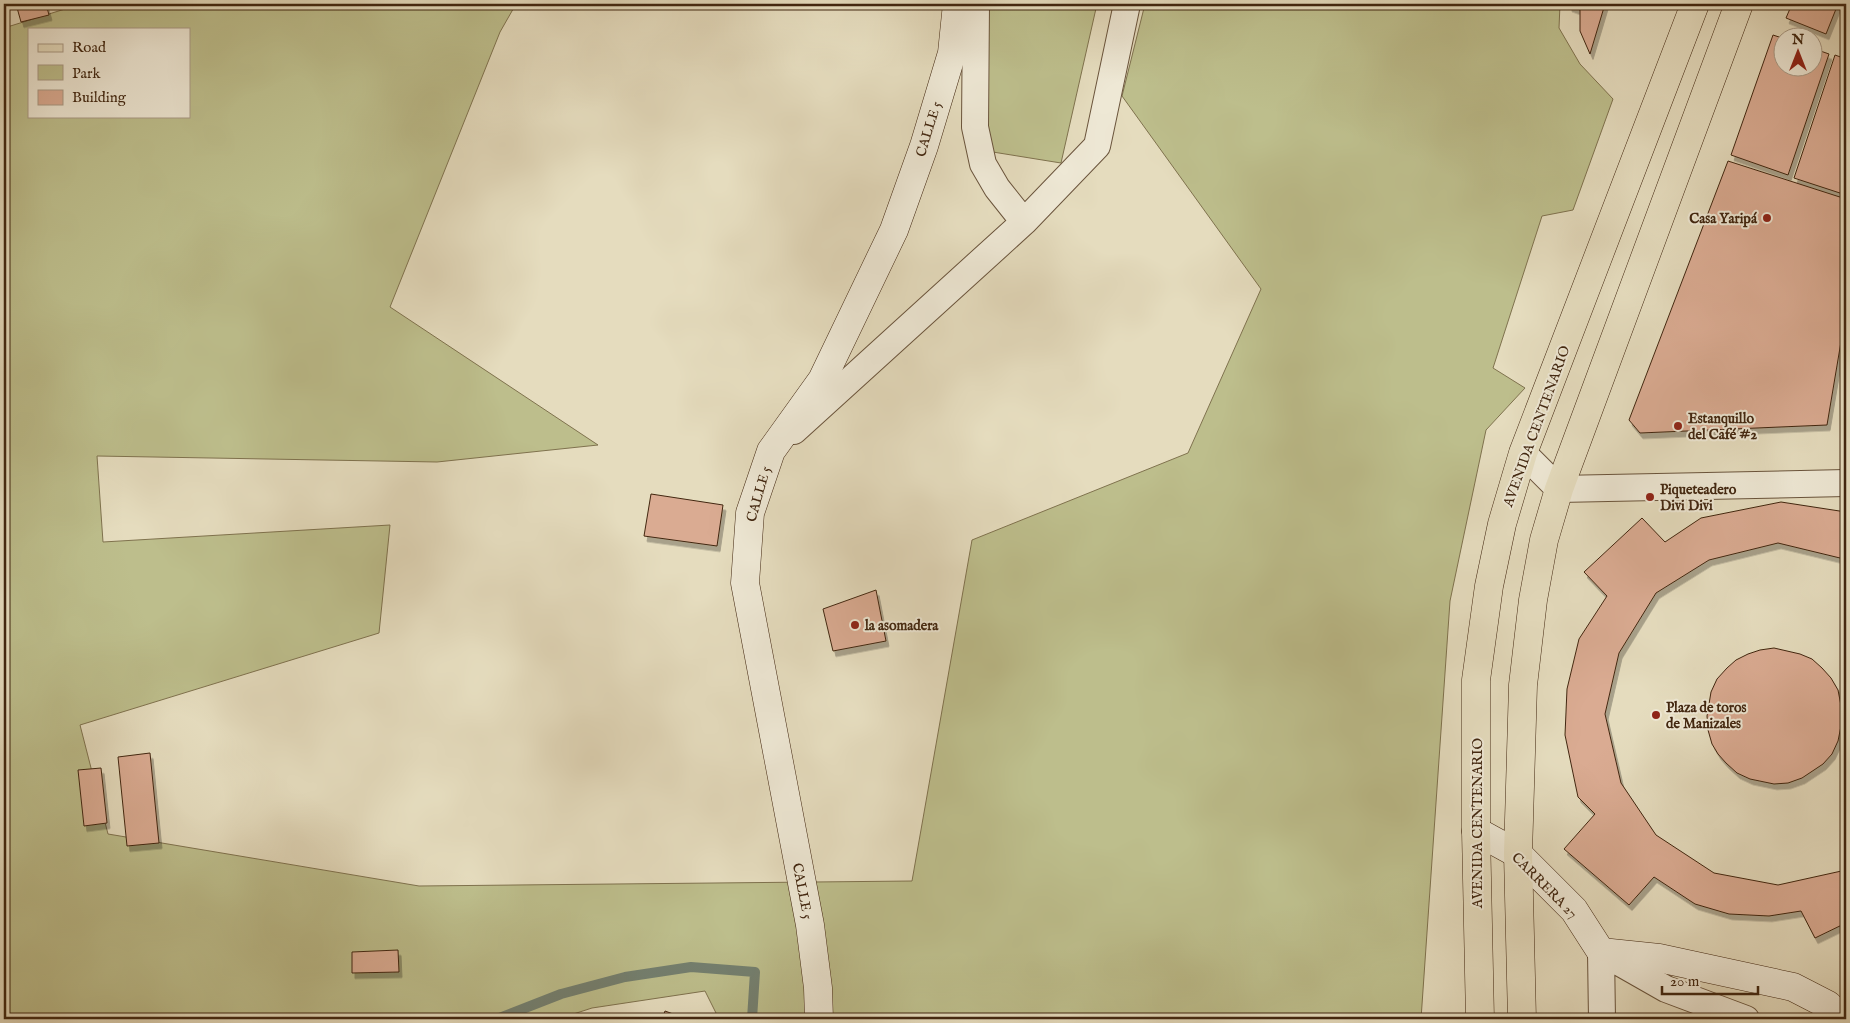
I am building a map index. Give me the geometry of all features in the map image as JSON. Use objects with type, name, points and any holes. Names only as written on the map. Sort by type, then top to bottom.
[{"type":"main road","name":"AVENIDA CENTENARIO","points":[[1480,1019],[1476,831],[1476,680],[1482,632],[1502,524],[1523,453],[1695,4]]},
{"type":"main road","points":[[1522,1019],[1518,854],[1523,685],[1533,600],[1544,540],[1559,489],[1739,4]]},
{"type":"street","name":"CALLE 5","points":[[819,1019],[818,988],[810,925],[745,583],[750,513],[771,451],[822,380],[894,230],[924,146],[952,53],[957,4]]},
{"type":"street","points":[[976,4],[975,127],[983,164],[997,188],[1024,222]]},
{"type":"street","points":[[771,451],[1024,222],[1097,146],[1127,4]]},
{"type":"street","points":[[1523,453],[1559,489],[1846,483]]},
{"type":"street","name":"CARRERA 27","points":[[1476,831],[1518,854],[1574,910],[1602,952]]},
{"type":"street","points":[[1602,952],[1660,958],[1793,987],[1835,1012]]},
{"type":"street","points":[[1602,952],[1602,1019]]},
{"type":"street","points":[[1602,952],[1666,989],[1746,1019]]},
{"type":"green space","points":[[81,4],[516,4],[500,32],[390,307],[598,445],[437,462],[97,456],[103,542],[390,525],[379,633],[80,725],[108,834],[419,886],[912,881],[972,540],[1188,453],[1261,289],[1122,96],[1145,4],[1560,4],[1559,28],[1580,64],[1613,99],[1573,210],[1542,216],[1493,368],[1525,388],[1486,430],[1450,601],[1421,1019],[719,1019],[705,991],[592,1008],[558,1019],[4,1019],[4,28]]},
{"type":"green space","points":[[970,4],[1097,4],[1061,163],[968,148]]},
{"type":"building","points":[[16,4],[46,4],[49,15],[21,22]]},
{"type":"building","points":[[1569,4],[1605,4],[1590,54],[1580,31],[1580,10],[1569,6]]},
{"type":"building","points":[[1792,4],[1838,4],[1826,34],[1822,32],[1822,28],[1811,28],[1786,18]]},
{"type":"building","points":[[1772,38],[1772,78],[1821,78],[1788,175],[1731,155]]},
{"type":"building","points":[[1822,52],[1829,54],[1822,75]]},
{"type":"building","points":[[1835,55],[1846,59],[1846,195],[1794,178]]},
{"type":"building","points":[[1728,161],[1846,199],[1846,312],[1827,425],[1640,433],[1629,420]]},
{"type":"building","points":[[651,494],[723,505],[717,546],[644,536]]},
{"type":"building","points":[[1781,502],[1846,512],[1846,923],[1815,938],[1801,911],[1769,916],[1729,914],[1695,904],[1654,877],[1629,905],[1564,849],[1595,814],[1578,797],[1565,735],[1567,689],[1579,639],[1607,596],[1584,572],[1642,518],[1665,542],[1701,518]]},
{"type":"building","name":"Plaza de toros de Manizales","points":[[1778,543],[1846,561],[1846,870],[1778,885],[1714,873],[1656,835],[1621,783],[1605,714],[1619,653],[1656,593],[1709,560]],"holes":[[[1774,648],[1812,659],[1822,668],[1838,690],[1843,716],[1838,741],[1832,754],[1823,764],[1802,778],[1788,783],[1774,784],[1750,779],[1737,773],[1718,754],[1712,744],[1708,730],[1707,716],[1711,692],[1717,679],[1736,660],[1760,650]]]},
{"type":"building","name":"la asomadera","points":[[876,590],[886,641],[833,651],[823,609]]},
{"type":"building","points":[[150,753],[159,843],[127,846],[118,757]]},
{"type":"building","points":[[101,768],[107,823],[84,826],[78,770]]},
{"type":"building","points":[[398,950],[399,972],[352,973],[352,952]]},
{"type":"building","points":[[665,1011],[684,1018],[686,1019],[662,1019]]},
{"type":"waterway","points":[[497,1019],[561,994],[625,977],[691,967],[755,972],[752,1019]]},
{"type":"place","name":"Casa Yaripá","points":[[1767,218]]},
{"type":"place","name":"Estanquillo del Café #2","points":[[1678,426]]},
{"type":"place","name":"Piqueteadero Divi Divi","points":[[1650,497]]},
{"type":"place","name":"la asomadera","points":[[855,625]]},
{"type":"place","name":"Plaza de toros de Manizales","points":[[1656,715]]}]
